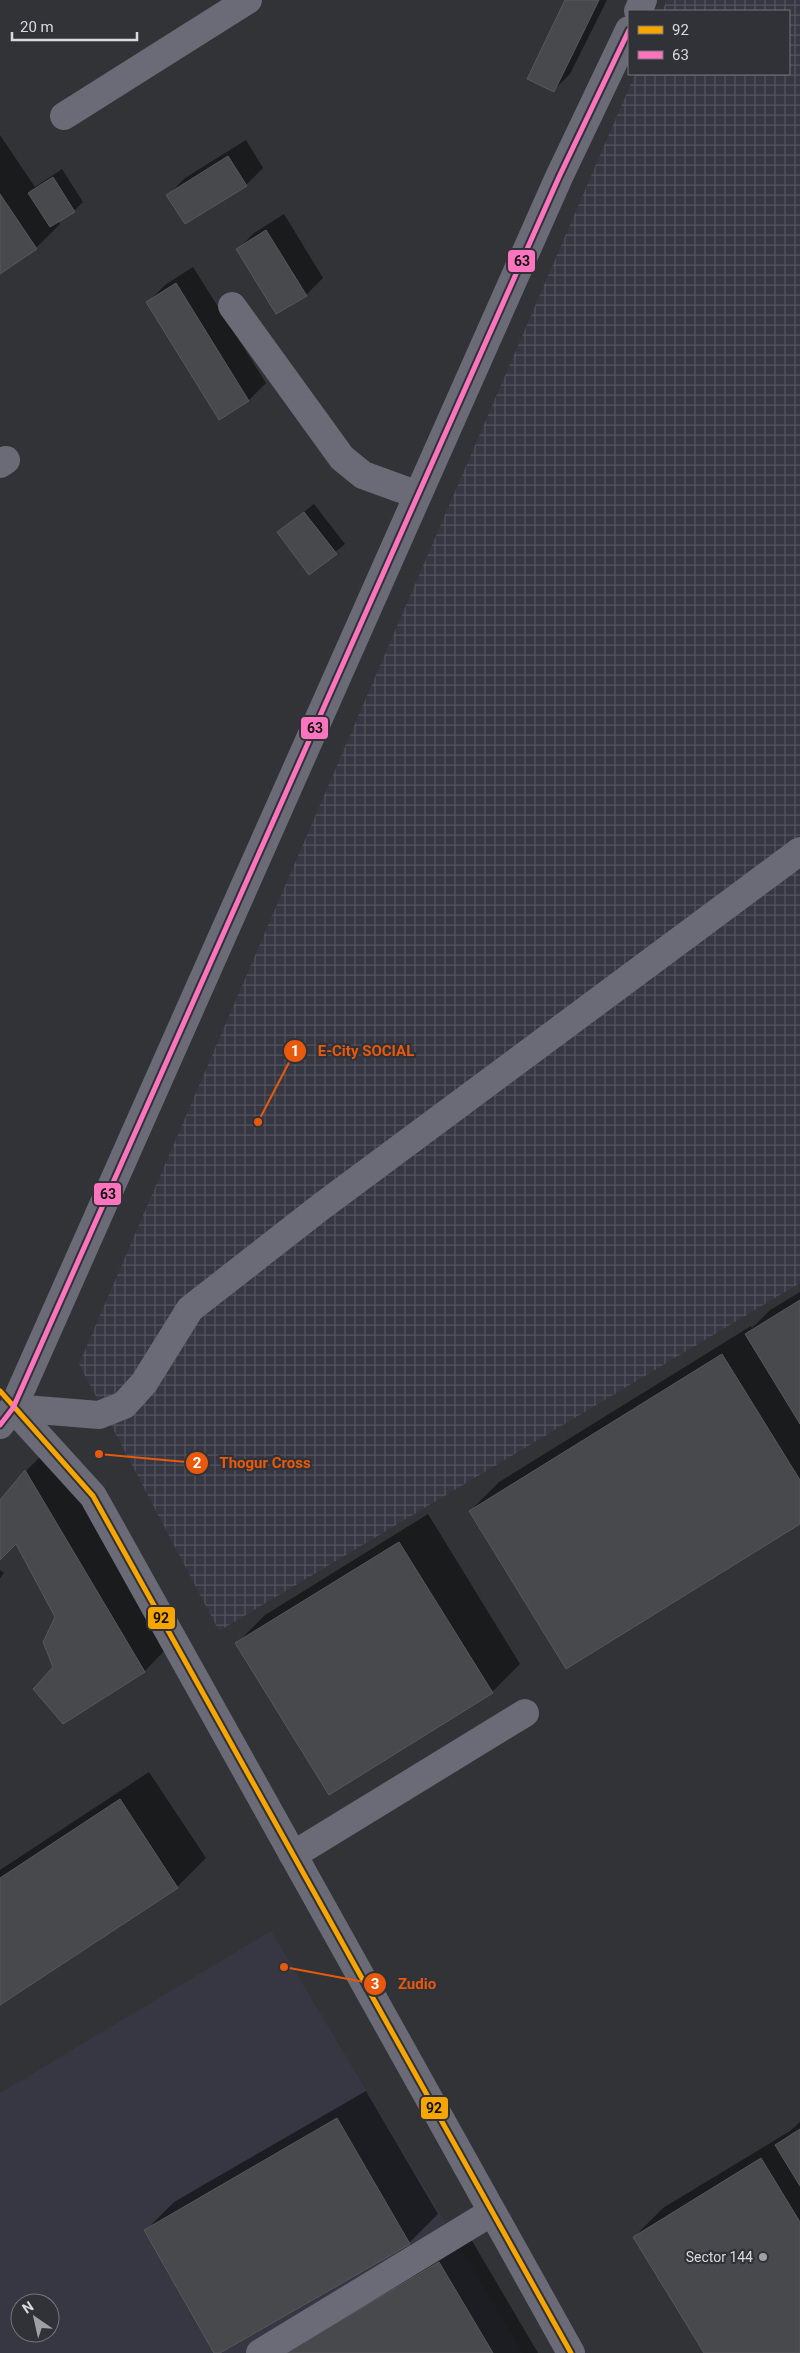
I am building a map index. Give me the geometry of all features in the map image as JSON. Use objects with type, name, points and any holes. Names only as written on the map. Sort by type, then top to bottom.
[{"type":"street","points":[[64,116],[248,0]]},
{"type":"street","points":[[4,1408],[418,495],[559,177],[628,32]]},
{"type":"street","points":[[232,306],[342,458],[363,475],[418,495]]},
{"type":"street","points":[[4,1408],[99,1415],[124,1405],[144,1383],[190,1309],[322,1206],[800,851]]},
{"type":"street","points":[[4,1408],[93,1496],[571,2353]]},
{"type":"street","points":[[293,1854],[525,1713]]},
{"type":"street","points":[[260,2353],[492,2212]]},
{"type":"shaded area","points":[[667,0],[800,0],[800,1283],[219,1631],[79,1364],[635,75],[790,75],[790,10],[662,10]]},
{"type":"shaded area","points":[[271,1931],[523,2353],[0,2353],[0,2093]]},
{"type":"building","points":[[565,0],[599,0],[554,92],[527,79]]},
{"type":"building","points":[[228,156],[247,186],[185,224],[166,195]]},
{"type":"building","points":[[53,177],[75,212],[50,227],[28,193]]},
{"type":"building","points":[[0,194],[37,249],[0,274]]},
{"type":"building","points":[[266,230],[307,296],[276,314],[236,249]]},
{"type":"building","points":[[176,283],[249,401],[219,420],[146,302]]},
{"type":"building","points":[[304,512],[337,554],[309,575],[277,532]]},
{"type":"building","points":[[800,1300],[800,1424],[745,1334]]},
{"type":"building","points":[[722,1354],[800,1480],[800,1524],[566,1669],[469,1511]]},
{"type":"building","points":[[25,1470],[145,1672],[63,1724],[33,1689],[53,1667],[43,1642],[55,1617],[16,1544],[0,1560],[0,1500]]},
{"type":"building","points":[[399,1542],[493,1693],[329,1795],[235,1643]]},
{"type":"building","points":[[120,1799],[178,1888],[0,2005],[0,1878]]},
{"type":"building","points":[[337,2118],[410,2244],[220,2353],[214,2353],[144,2230]]},
{"type":"building","points":[[800,2129],[800,2186],[775,2145]]},
{"type":"building","points":[[761,2158],[800,2222],[800,2353],[704,2353],[633,2237]]},
{"type":"building","points":[[439,2262],[493,2353],[286,2353]]},
{"type":"transit line","name":"63","points":[[0,1425],[13,1408],[559,177],[628,32]]},
{"type":"transit line","name":"92","points":[[0,1391],[93,1496],[571,2353]]},
{"type":"place","name":"E-City SOCIAL","points":[[258,1122]]},
{"type":"place","name":"Thogur Cross","points":[[99,1454]]},
{"type":"place","name":"Zudio","points":[[284,1967]]},
{"type":"place","name":"Sector 144","points":[[763,2257]]}]
